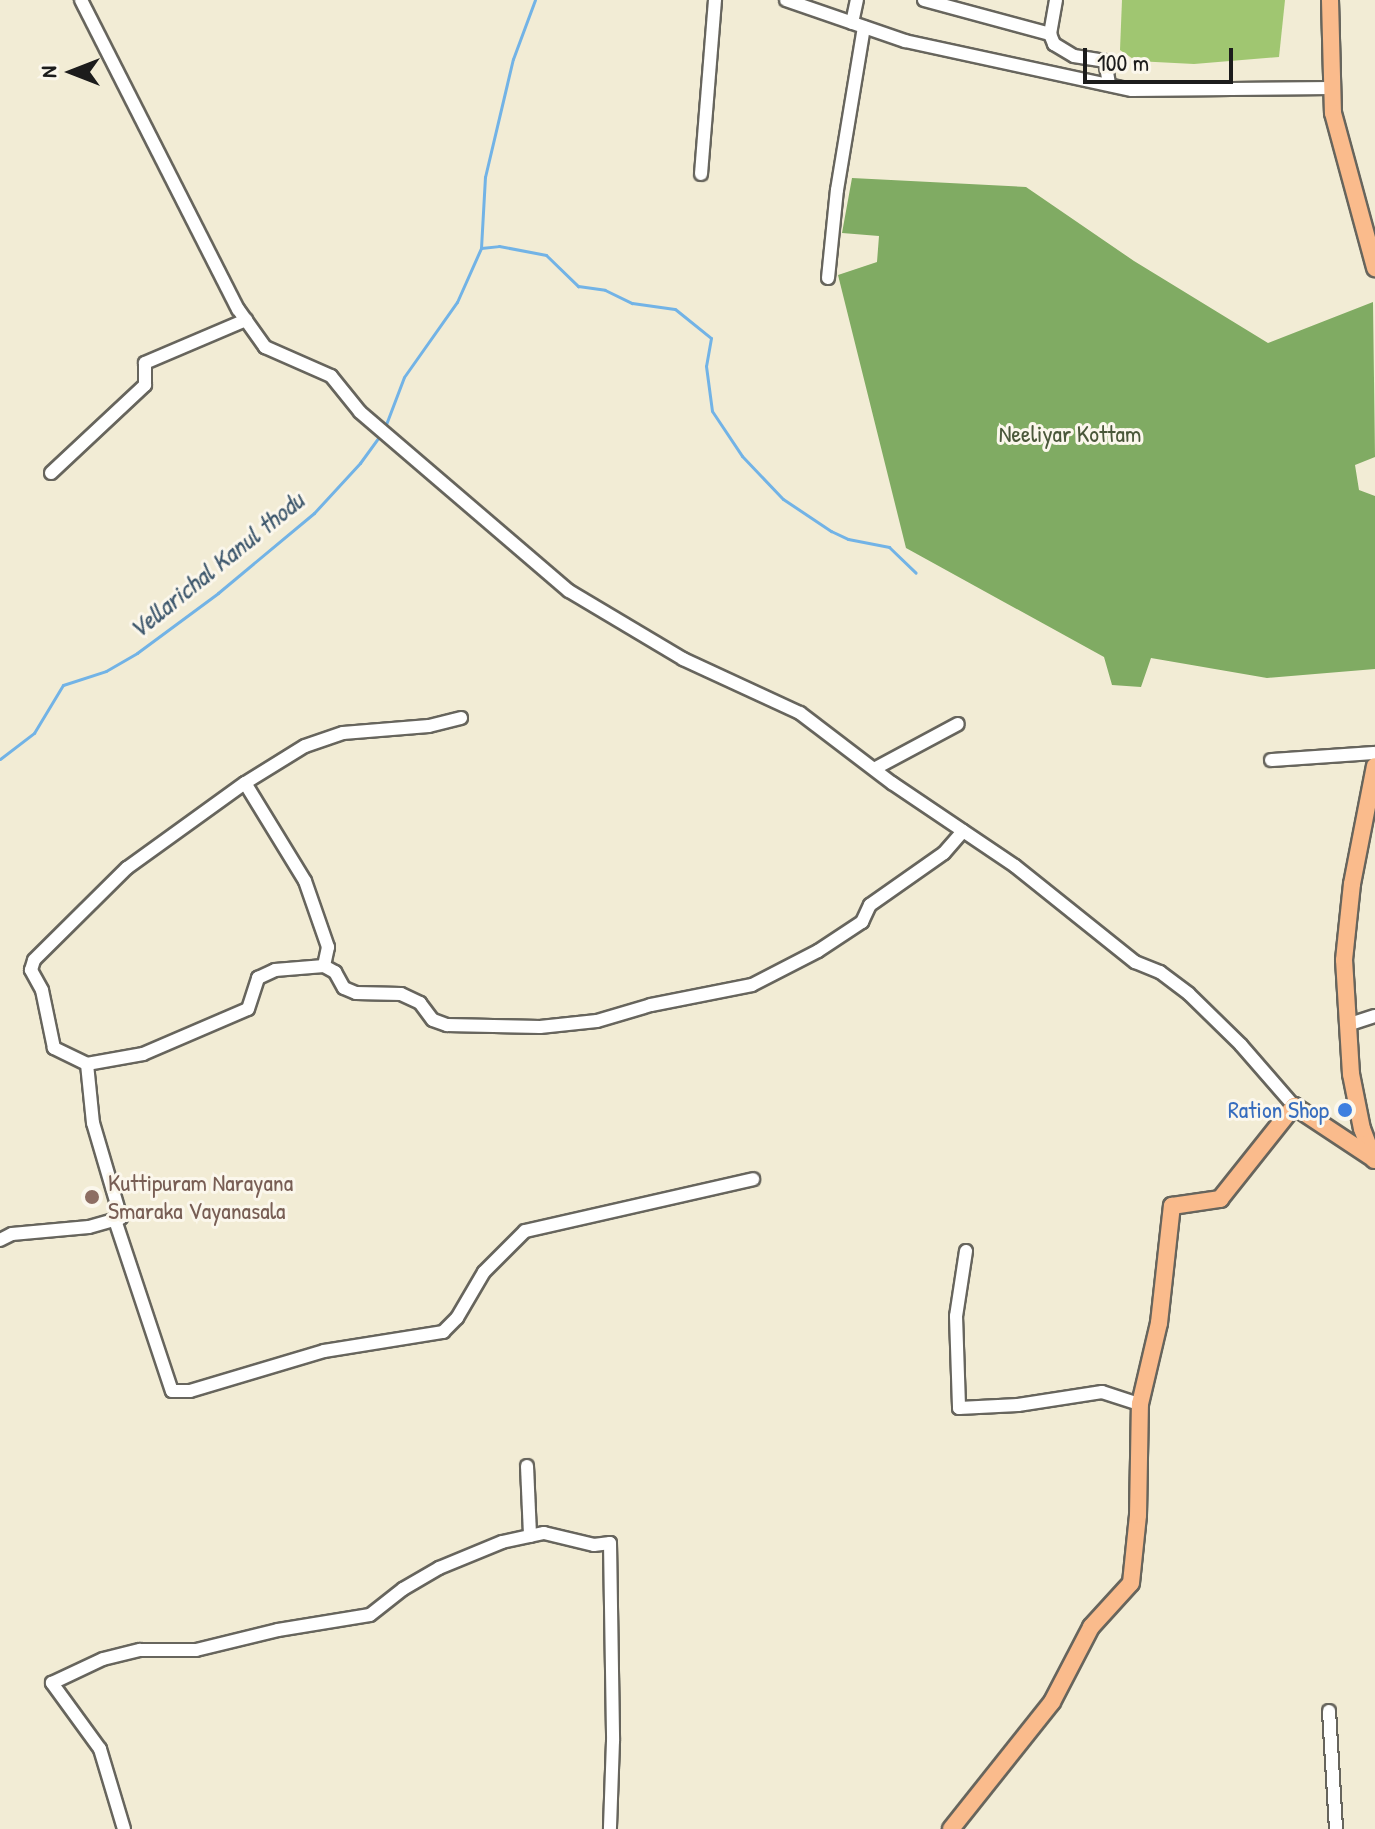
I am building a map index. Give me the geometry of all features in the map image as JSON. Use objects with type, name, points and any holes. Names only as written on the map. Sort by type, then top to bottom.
[{"type":"main road","points":[[1330,0],[1331,88],[1338,135],[1375,268]]},
{"type":"main road","points":[[1374,1160],[1362,1129],[1347,1025],[1346,923],[1375,766]]},
{"type":"main road","points":[[951,1829],[1052,1702],[1091,1627],[1131,1583],[1138,1515],[1140,1404],[1159,1323],[1172,1206],[1220,1199],[1294,1106],[1374,1160]]},
{"type":"street","points":[[81,0],[246,320],[265,347],[331,376],[387,436],[569,591],[683,659],[800,713],[981,843],[1135,962],[1160,972],[1189,994],[1241,1045],[1294,1106]]},
{"type":"street","points":[[701,174],[715,0]]},
{"type":"street","points":[[786,0],[905,41],[1132,90],[1196,92],[1265,87],[1331,88]]},
{"type":"street","points":[[828,278],[858,25],[857,0]]},
{"type":"street","points":[[924,0],[1050,34]]},
{"type":"street","points":[[1056,0],[1050,34],[1054,44],[1064,53],[1105,61],[1109,84]]},
{"type":"street","points":[[51,473],[145,385],[145,363],[246,320]]},
{"type":"street","points":[[461,718],[429,726],[343,733],[305,746],[245,783],[127,868],[34,960],[31,970],[42,990],[54,1048],[87,1064],[143,1054],[248,1009],[258,978],[275,970],[324,966],[335,972],[344,988],[356,993],[401,994],[420,1003],[433,1020],[447,1025],[540,1027],[597,1021],[651,1005],[752,985],[818,951],[862,922],[870,905],[944,853],[966,833]]},
{"type":"street","points":[[874,769],[958,724]]},
{"type":"street","points":[[1271,760],[1375,753]]},
{"type":"street","points":[[245,783],[305,881],[328,947],[324,966]]},
{"type":"street","points":[[1347,1025],[1375,1016]]},
{"type":"street","points":[[0,1240],[12,1234],[121,1218],[93,1123],[87,1064]]},
{"type":"street","points":[[115,1220],[172,1391],[190,1391],[324,1351],[443,1332],[457,1318],[484,1272],[525,1231],[753,1179]]},
{"type":"street","points":[[966,1251],[956,1316],[959,1408],[1018,1405],[1102,1392],[1140,1404]]},
{"type":"street","points":[[527,1466],[530,1536]]},
{"type":"street","points":[[124,1829],[100,1749],[52,1683],[103,1659],[140,1650],[196,1650],[278,1630],[370,1615],[403,1589],[439,1568],[502,1542],[544,1533],[594,1545],[610,1543],[613,1741],[610,1829]]},
{"type":"street","points":[[1329,1711],[1336,1829]]},
{"type":"green space","points":[[1122,0],[1285,0],[1279,57],[1194,64],[1136,61],[1120,50]]},
{"type":"green space","name":"Neeliyar Kottam","points":[[852,178],[1026,187],[1134,261],[1268,343],[1373,302],[1375,457],[1355,465],[1359,490],[1375,496],[1375,669],[1267,678],[1151,658],[1141,687],[1112,685],[1104,657],[906,548],[838,275],[877,262],[879,236],[842,233]]},
{"type":"waterway","name":"Vellarichal Kanul thodu","points":[[385,427],[404,377],[457,302],[481,248],[485,177],[513,59],[535,0]]},
{"type":"waterway","points":[[481,248],[499,246],[546,255],[578,286],[605,290],[632,303],[675,309],[711,338],[706,366],[712,411],[742,456],[783,499],[848,539],[889,547],[916,573]]},
{"type":"waterway","name":"Vellarichal Kanul thodu","points":[[0,759],[34,733],[63,685],[106,671],[137,653],[218,593],[314,513],[360,463],[381,434]]},
{"type":"place","name":"Ration Shop","points":[[1345,1110]]},
{"type":"place","name":"Kuttipuram Narayana Smaraka Vayanasala","points":[[92,1197]]}]
